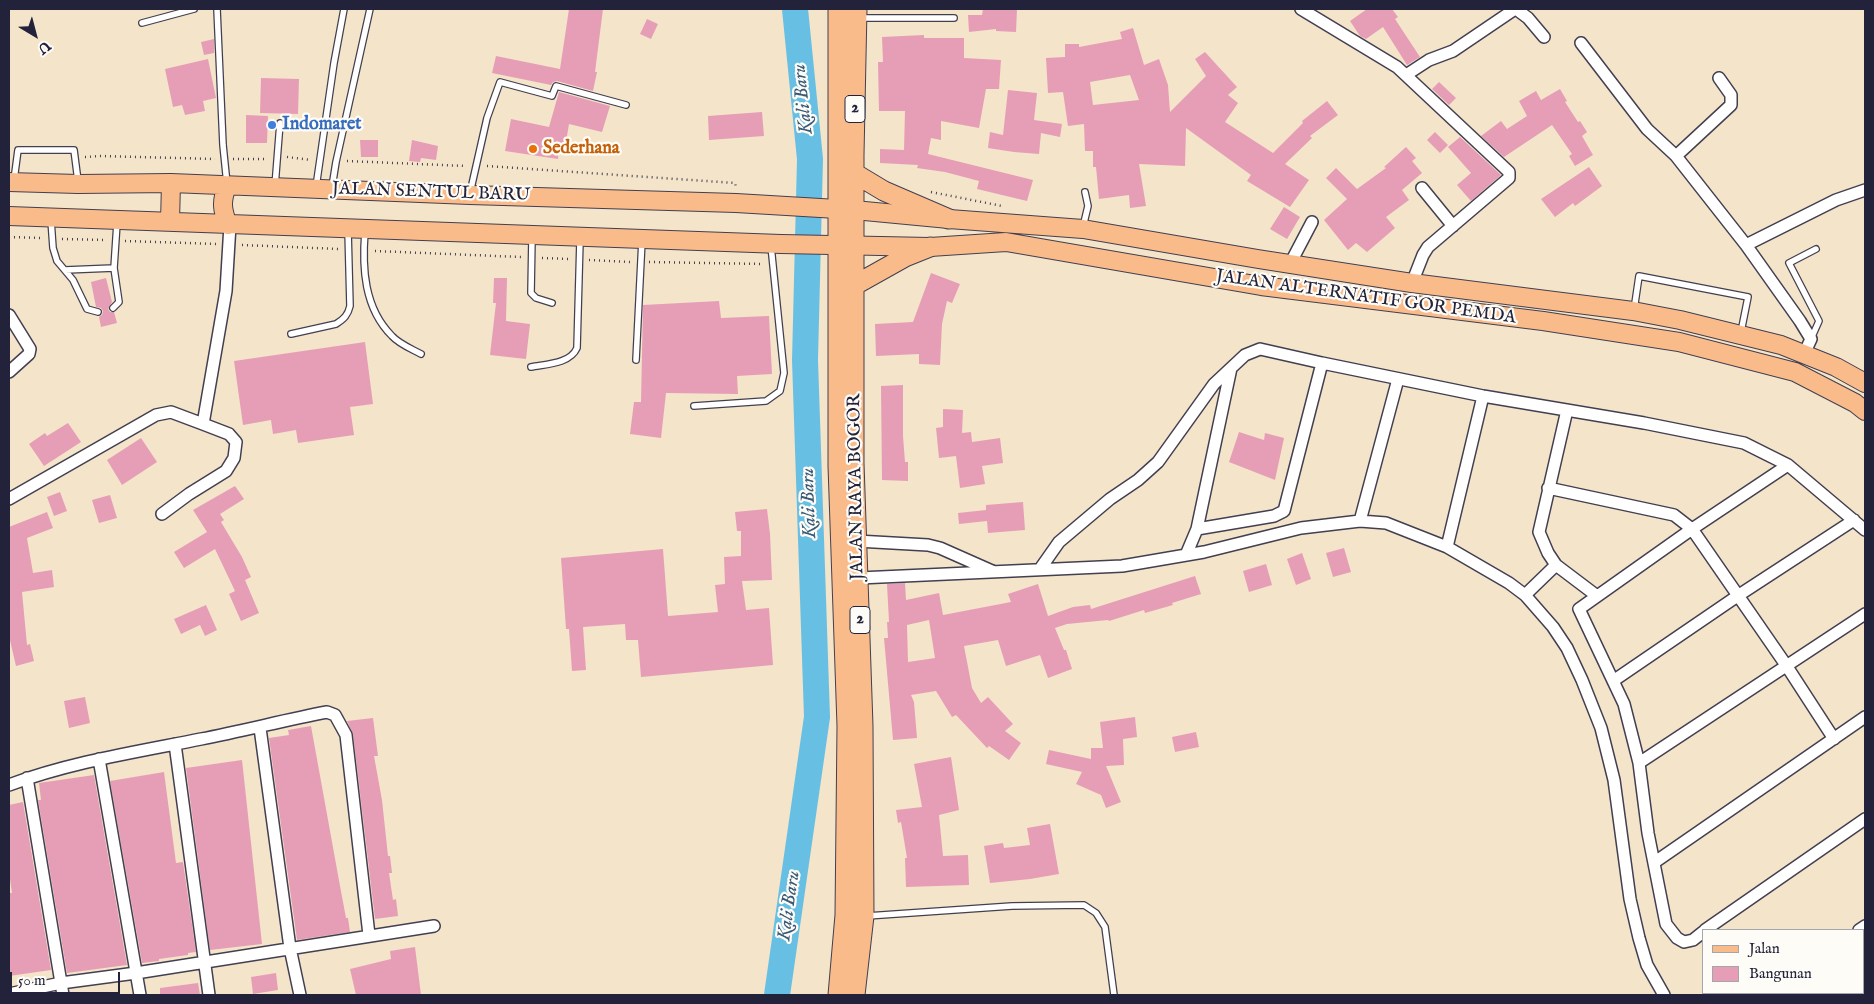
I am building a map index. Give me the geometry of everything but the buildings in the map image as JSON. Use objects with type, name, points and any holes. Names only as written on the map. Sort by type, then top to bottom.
[{"type":"highway","name":"JALAN RAYA BOGOR","points":[[838,9],[840,209],[838,244],[838,466],[853,652],[863,726],[864,916],[855,995]]},
{"type":"highway","name":"JALAN RAYA BOGOR","points":[[840,209],[854,173],[857,13]]},
{"type":"highway","points":[[854,173],[884,191],[949,219]]},
{"type":"highway","name":"JALAN RAYA BOGOR","points":[[838,244],[855,285],[854,464],[859,578],[847,726],[846,915],[838,995]]},
{"type":"highway","points":[[855,285],[905,257],[930,247]]},
{"type":"main road","name":"JALAN SENTUL BARU","points":[[11,182],[78,184],[171,183],[324,190],[736,203],[840,209]]},
{"type":"main road","points":[[170,222],[171,183]]},
{"type":"main road","points":[[227,186],[222,198],[223,210],[229,225]]},
{"type":"main road","name":"JALAN ALTERNATIF GOR PEMDA","points":[[840,209],[1083,229],[1412,283],[1634,311],[1740,334],[1807,346],[1836,367],[1864,382]]},
{"type":"main road","points":[[9,216],[229,225],[838,244]]},
{"type":"main road","name":"JALAN ALTERNATIF GOR PEMDA","points":[[838,244],[930,247],[1006,242],[1261,286],[1543,321],[1679,342],[1795,372],[1855,403],[1865,411]]},
{"type":"street","points":[[1301,9],[1384,58],[1406,75],[1509,172],[1509,178],[1428,247],[1412,283]]},
{"type":"street","points":[[1406,75],[1430,60],[1453,51],[1516,9],[1528,18],[1544,37]]},
{"type":"street","points":[[1581,43],[1647,130],[1676,156],[1746,244],[1800,321],[1807,346]]},
{"type":"street","points":[[1676,156],[1731,105],[1731,95],[1719,78]]},
{"type":"street","points":[[1422,188],[1453,226]]},
{"type":"street","points":[[1746,244],[1836,200],[1865,190]]},
{"type":"street","points":[[1290,264],[1312,222]]},
{"type":"street","points":[[203,424],[226,291],[230,245],[229,225]]},
{"type":"street","points":[[9,315],[30,349],[29,354],[9,372]]},
{"type":"street","points":[[1040,570],[1059,542],[1158,462],[1214,384],[1245,355],[1260,350],[1482,396],[1744,443],[1788,465],[1865,530]]},
{"type":"street","points":[[1197,529],[1274,516],[1284,511],[1322,363]]},
{"type":"street","points":[[1186,555],[1197,529],[1231,368]]},
{"type":"street","points":[[1360,521],[1398,378]]},
{"type":"street","points":[[1447,547],[1482,396]]},
{"type":"street","points":[[1567,410],[1539,532],[1548,553],[1556,565],[1597,596]]},
{"type":"street","points":[[9,499],[156,415],[171,412],[229,434],[236,442],[234,458],[226,471],[189,494],[162,514]]},
{"type":"street","points":[[1702,933],[1693,940],[1684,942],[1677,938],[1666,924],[1648,833],[1639,763],[1624,704],[1580,609],[1692,529],[1788,465]]},
{"type":"street","points":[[1548,488],[1674,515],[1692,529],[1739,595],[1834,739]]},
{"type":"street","points":[[1613,681],[1739,595],[1854,520]]},
{"type":"street","points":[[859,578],[1122,566],[1186,555],[1301,528],[1360,521],[1386,523],[1447,547],[1509,583],[1525,595],[1553,627],[1567,648],[1601,728],[1614,780],[1630,899],[1638,938],[1646,965],[1664,995]]},
{"type":"street","points":[[857,541],[928,545],[940,548],[996,572]]},
{"type":"street","points":[[1525,595],[1556,565]]},
{"type":"street","points":[[1639,763],[1865,614]]},
{"type":"street","points":[[9,785],[27,778],[99,759],[260,728],[327,712],[335,715],[346,735],[369,935]]},
{"type":"street","points":[[1655,862],[1865,716]]},
{"type":"street","points":[[260,728],[290,948],[300,995]]},
{"type":"street","points":[[175,744],[209,995]]},
{"type":"street","points":[[99,759],[140,995]]},
{"type":"street","points":[[27,778],[63,995]]},
{"type":"street","points":[[1707,929],[1865,818]]},
{"type":"street","points":[[9,994],[61,983],[136,974],[434,926]]},
{"type":"lane","points":[[142,23],[194,9]]},
{"type":"lane","points":[[217,9],[227,186]]},
{"type":"lane","points":[[324,190],[319,162],[344,9]]},
{"type":"lane","points":[[324,190],[336,162],[370,9]]},
{"type":"lane","points":[[857,13],[954,18]]},
{"type":"lane","points":[[470,195],[487,118],[500,82],[552,96],[556,86],[626,105]]},
{"type":"lane","points":[[275,188],[280,123]]},
{"type":"lane","points":[[11,182],[18,150],[74,150],[78,184]]},
{"type":"lane","points":[[1083,229],[1088,206],[1085,192]]},
{"type":"lane","points":[[51,218],[53,248],[57,261],[73,280],[87,309],[98,312]]},
{"type":"lane","points":[[113,308],[119,302],[114,268],[117,221]]},
{"type":"lane","points":[[291,334],[336,324],[348,313],[350,306],[348,250],[357,229]]},
{"type":"lane","points":[[357,229],[363,250],[366,283],[371,306],[392,337],[422,354]]},
{"type":"lane","points":[[532,235],[531,293],[536,298],[552,303]]},
{"type":"lane","points":[[531,367],[566,360],[574,354],[577,348],[580,236]]},
{"type":"lane","points":[[636,360],[642,238]]},
{"type":"lane","points":[[694,406],[766,401],[780,391],[784,373],[773,262],[776,243]]},
{"type":"lane","points":[[1807,346],[1819,321],[1789,263],[1816,249]]},
{"type":"lane","points":[[65,270],[114,268]]},
{"type":"lane","points":[[1634,311],[1639,276],[1748,297],[1740,334]]},
{"type":"lane","points":[[864,916],[1012,906],[1084,905],[1096,913],[1105,926],[1114,995]]},
{"type":"path","points":[[76,158],[101,156],[277,159],[289,156],[319,162]]},
{"type":"path","points":[[336,162],[438,166],[476,165],[736,184],[736,203]]},
{"type":"path","points":[[9,237],[348,250]]},
{"type":"path","points":[[363,250],[642,262],[763,264],[773,262]]},
{"type":"waterway","name":"Kali Baru","points":[[777,995],[817,717],[805,360],[810,159],[795,9]]},
{"type":"place","name":"Indomaret","points":[[272,125]]},
{"type":"place","name":"Sederhana","points":[[533,149]]}]
